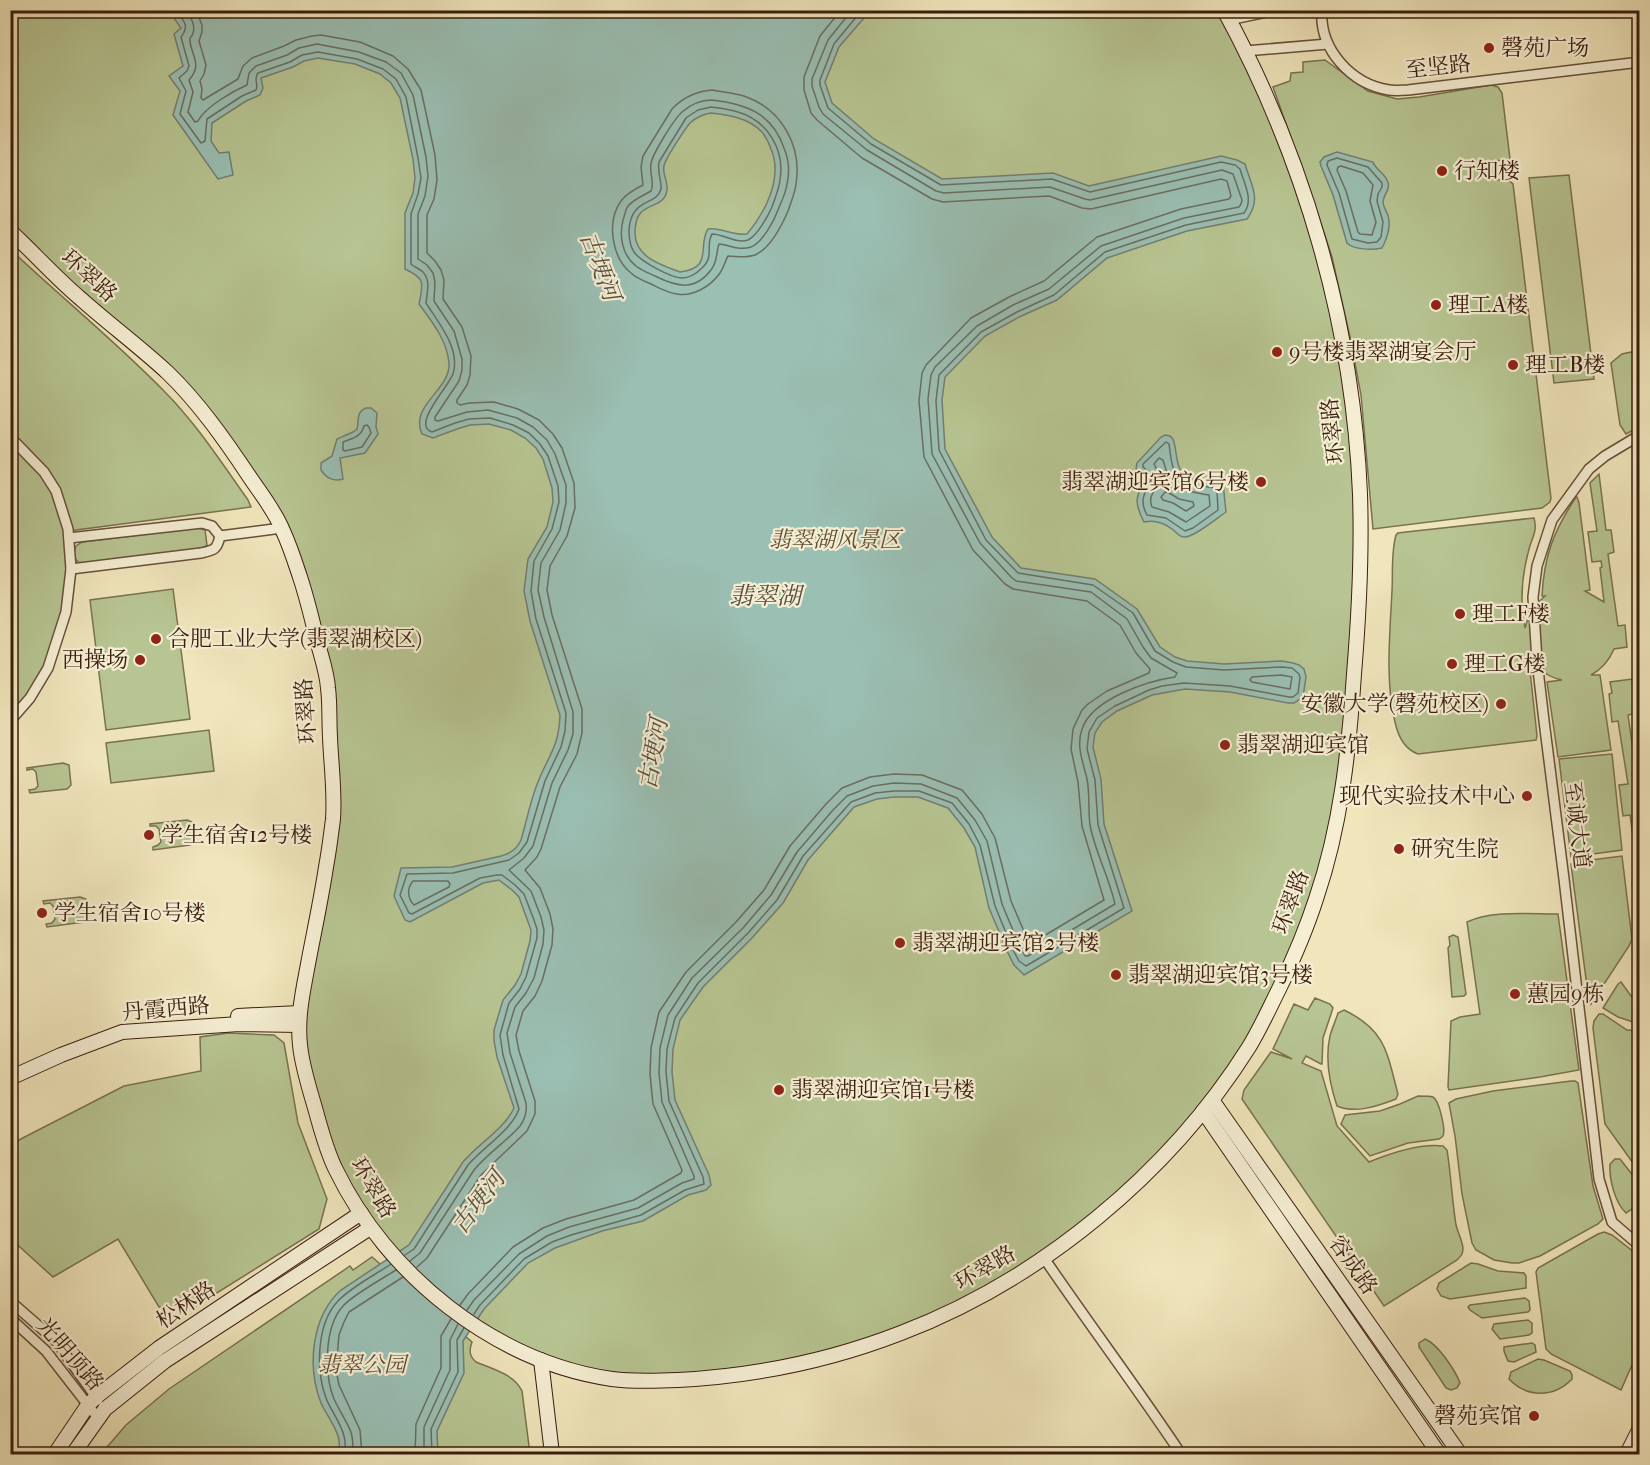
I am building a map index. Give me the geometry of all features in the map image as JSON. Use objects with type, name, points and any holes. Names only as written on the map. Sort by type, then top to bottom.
[{"type":"street","points":[[1226,15],[1276,10]]},
{"type":"street","name":"至坚路","points":[[1322,10],[1323,30],[1328,44],[1339,60],[1358,77],[1381,88],[1397,91],[1640,62]]},
{"type":"street","name":"环翠路","points":[[10,231],[72,291],[166,372],[189,396],[230,447],[282,528],[300,578],[328,682],[333,806],[326,871],[299,1018],[300,1054],[324,1140],[336,1170],[370,1228],[423,1287],[445,1305],[490,1335],[541,1360],[585,1374],[631,1381],[716,1377],[785,1367],[855,1349],[921,1325],[991,1291],[1044,1258],[1127,1192],[1172,1146],[1207,1105],[1230,1076],[1258,1032],[1300,942],[1325,871],[1340,811],[1348,760],[1360,578],[1357,448],[1348,374],[1323,255],[1302,187],[1273,112],[1226,15]]},
{"type":"street","points":[[1245,51],[1328,44]]},
{"type":"street","name":"至诚大道","points":[[1640,435],[1612,451],[1590,469],[1552,520],[1537,566],[1533,597],[1537,661],[1599,1179],[1612,1222],[1640,1246]]},
{"type":"street","points":[[10,437],[32,457],[56,491],[69,538],[71,569],[66,612],[48,668],[30,698],[10,720]]},
{"type":"street","points":[[69,538],[202,523],[212,526],[220,536]]},
{"type":"street","points":[[220,536],[282,528]]},
{"type":"street","points":[[71,569],[201,553],[214,549],[218,545],[220,536]]},
{"type":"street","name":"丹霞西路","points":[[10,1071],[54,1051],[115,1028],[269,1013],[299,1018]]},
{"type":"street","name":"丹霞西路","points":[[10,1078],[61,1055],[122,1032],[299,1018]]},
{"type":"street","name":"容成路","points":[[1207,1105],[1439,1455]]},
{"type":"street","name":"容成路","points":[[1207,1105],[1460,1455]]},
{"type":"street","name":"松林路","points":[[55,1455],[92,1401],[159,1348],[361,1213]]},
{"type":"street","name":"松林路","points":[[73,1455],[102,1414],[165,1361],[370,1228]]},
{"type":"street","points":[[1044,1258],[1118,1365],[1143,1396],[1181,1455]]},
{"type":"street","name":"光明顶路","points":[[10,1300],[56,1341],[92,1401]]},
{"type":"street","name":"光明顶路","points":[[10,1318],[46,1351],[102,1414]]},
{"type":"street","points":[[541,1360],[552,1455]]},
{"type":"street","points":[[1627,1455],[1640,1428]]},
{"type":"green space","name":"翡翠湖风景区","points":[[10,11],[1224,11],[1302,187],[1348,373],[1360,578],[1332,846],[1258,1032],[1153,1166],[1019,1274],[855,1349],[659,1381],[541,1360],[423,1287],[336,1170],[300,1054],[326,871],[329,707],[282,528],[189,396],[11,231]]},
{"type":"green space","points":[[1325,60],[1368,91],[1397,99],[1491,85],[1498,87],[1502,93],[1510,159],[1496,161],[1497,180],[1507,179],[1513,184],[1551,498],[1550,502],[1542,508],[1373,529],[1361,395],[1332,257],[1273,87],[1290,81],[1291,73],[1303,72],[1303,62]]},
{"type":"green space","points":[[1569,175],[1594,379],[1554,383],[1529,178]]},
{"type":"green space","points":[[11,250],[126,354],[175,403],[208,443],[251,507],[69,531],[66,612],[48,668],[11,721]]},
{"type":"green space","points":[[1631,352],[1639,356],[1639,427],[1626,434],[1620,425],[1611,363],[1622,354]]},
{"type":"green space","points":[[1599,474],[1606,530],[1611,530],[1614,552],[1608,554],[1618,626],[1625,625],[1627,647],[1614,649],[1605,664],[1591,675],[1600,675],[1611,750],[1558,757],[1547,682],[1562,680],[1542,670],[1528,652],[1536,740],[1418,754],[1413,752],[1402,741],[1398,732],[1390,690],[1389,640],[1396,535],[1534,518],[1535,532],[1528,553],[1523,581],[1522,600],[1525,628],[1532,610],[1545,596],[1542,596],[1543,581],[1548,556],[1556,532],[1576,497],[1579,503],[1590,590],[1585,591],[1604,602],[1601,561],[1592,562],[1588,532],[1597,531],[1590,483]]},
{"type":"green space","points":[[198,528],[205,530],[207,545],[204,549],[81,564],[75,556],[76,546],[82,542]]},
{"type":"green space","name":"西操场","points":[[173,589],[190,719],[106,730],[90,600]]},
{"type":"green space","points":[[1632,679],[1636,713],[1628,715],[1638,784],[1640,784],[1640,905],[1635,906],[1632,882],[1639,881],[1630,815],[1623,816],[1619,785],[1628,784],[1618,721],[1612,722],[1609,694],[1612,693],[1610,682]]},
{"type":"green space","points":[[209,730],[214,771],[111,783],[106,743]]},
{"type":"green space","points":[[1612,754],[1622,850],[1571,857],[1559,759]]},
{"type":"green space","points":[[63,763],[69,765],[71,785],[67,789],[30,793],[29,790],[38,786],[36,772],[33,769],[27,770],[27,768]]},
{"type":"green space","points":[[187,820],[192,822],[194,842],[190,845],[153,850],[153,847],[161,842],[159,829],[150,824]]},
{"type":"green space","points":[[1622,856],[1632,939],[1591,1004],[1571,864]]},
{"type":"green space","points":[[80,897],[86,899],[88,919],[84,922],[47,927],[46,924],[52,923],[55,919],[53,906],[50,903],[44,904],[43,901]]},
{"type":"green space","points":[[1499,914],[1558,914],[1579,1070],[1449,1090],[1451,1021],[1480,1014],[1467,922]]},
{"type":"green space","points":[[1453,935],[1458,937],[1466,994],[1452,997],[1448,948],[1449,937]]},
{"type":"green space","points":[[1621,982],[1639,1007],[1639,1024],[1618,1017],[1603,1008]]},
{"type":"green space","points":[[1315,998],[1330,1004],[1333,1008],[1323,1038],[1322,1064],[1306,1056],[1302,1063],[1321,1071],[1337,1126],[1369,1162],[1415,1147],[1434,1145],[1443,1146],[1447,1150],[1456,1225],[1463,1248],[1462,1253],[1457,1260],[1384,1306],[1242,1099],[1244,1090],[1271,1052],[1292,1059],[1273,1049],[1294,1004],[1308,1010]]},
{"type":"green space","points":[[1344,1010],[1369,1026],[1383,1044],[1398,1094],[1396,1099],[1359,1109],[1337,1106],[1332,1089],[1328,1053],[1331,1033],[1338,1013]]},
{"type":"green space","points":[[1599,1014],[1603,1014],[1627,1030],[1639,1031],[1639,1170],[1605,1124],[1593,1028],[1594,1021]]},
{"type":"green space","points":[[228,1033],[274,1035],[284,1043],[298,1123],[327,1199],[319,1229],[196,1306],[159,1307],[118,1239],[53,1277],[11,1239],[11,1144],[124,1086],[201,1071],[200,1037]]},
{"type":"green space","points":[[1571,1081],[1578,1083],[1593,1186],[1603,1219],[1540,1256],[1519,1263],[1494,1260],[1476,1250],[1472,1243],[1462,1194],[1449,1103],[1456,1099],[1493,1091]]},
{"type":"green space","points":[[1418,1096],[1433,1097],[1438,1104],[1444,1128],[1443,1136],[1439,1139],[1408,1143],[1370,1156],[1341,1124],[1345,1115],[1380,1111]]},
{"type":"green space","points":[[1615,1159],[1620,1159],[1639,1183],[1639,1204],[1626,1213],[1616,1197],[1612,1183],[1610,1164]]},
{"type":"green space","points":[[1604,1232],[1612,1235],[1639,1256],[1639,1349],[1621,1390],[1551,1354],[1546,1349],[1536,1272],[1538,1268]]},
{"type":"green space","name":"翡翠公园","points":[[372,1257],[472,1342],[470,1353],[476,1362],[514,1380],[522,1391],[530,1454],[101,1454],[126,1425],[169,1389],[350,1266],[353,1270]]},
{"type":"green space","points":[[1471,1263],[1498,1271],[1524,1273],[1526,1288],[1450,1299],[1441,1296],[1437,1289],[1439,1283]]},
{"type":"green space","points":[[1525,1298],[1529,1301],[1530,1310],[1528,1312],[1482,1318],[1468,1307],[1470,1305]]},
{"type":"green space","points":[[1528,1320],[1532,1323],[1532,1333],[1529,1335],[1500,1339],[1492,1329],[1494,1324]]},
{"type":"green space","points":[[1425,1339],[1435,1346],[1454,1371],[1460,1383],[1457,1388],[1451,1390],[1446,1388],[1419,1347],[1419,1343]]},
{"type":"green space","points":[[1532,1343],[1535,1345],[1536,1352],[1514,1362],[1508,1361],[1504,1347]]},
{"type":"green space","points":[[1538,1359],[1570,1371],[1572,1379],[1557,1390],[1540,1393],[1524,1390],[1509,1379],[1511,1372]]},
{"type":"water","name":"翡翠湖","points":[[169,11],[870,11],[839,47],[825,82],[832,103],[874,139],[942,179],[1053,173],[1089,186],[1221,156],[1245,164],[1254,192],[1254,205],[1247,219],[1187,231],[1107,258],[1057,300],[985,336],[945,377],[942,400],[945,449],[992,537],[1021,568],[1095,579],[1137,609],[1160,647],[1175,657],[1187,661],[1224,664],[1282,661],[1299,665],[1304,669],[1306,677],[1303,697],[1294,703],[1288,703],[1230,692],[1185,689],[1152,695],[1117,711],[1102,722],[1095,733],[1093,747],[1101,779],[1104,824],[1132,911],[1024,975],[1014,965],[989,908],[975,847],[948,808],[918,797],[877,799],[854,807],[808,860],[783,903],[703,987],[680,1020],[673,1049],[672,1072],[675,1100],[709,1175],[711,1185],[706,1190],[688,1195],[643,1221],[602,1231],[555,1248],[528,1263],[484,1309],[463,1341],[464,1373],[437,1431],[438,1454],[340,1454],[338,1436],[321,1403],[317,1389],[313,1359],[314,1343],[323,1314],[331,1301],[341,1290],[409,1245],[463,1162],[498,1129],[514,1108],[497,1057],[494,1030],[503,1000],[521,974],[530,941],[531,930],[519,897],[499,880],[483,883],[410,922],[405,920],[394,896],[401,868],[452,867],[501,856],[512,851],[521,840],[534,792],[554,748],[560,715],[530,621],[524,591],[528,559],[547,527],[553,502],[552,488],[543,459],[536,448],[511,430],[489,424],[470,425],[433,438],[422,434],[421,414],[444,381],[449,363],[442,339],[419,304],[422,286],[420,279],[405,269],[405,213],[413,193],[415,178],[400,98],[391,83],[380,74],[355,64],[318,58],[304,61],[261,78],[263,88],[260,95],[246,101],[212,123],[211,141],[219,153],[229,152],[233,175],[218,179],[173,115],[180,91],[169,76],[183,66],[174,34],[181,28]],"holes":[[[711,113],[732,116],[757,127],[769,145],[774,160],[775,176],[771,194],[763,211],[747,234],[708,229],[701,261],[691,270],[680,272],[657,263],[644,254],[636,241],[636,222],[642,211],[660,202],[666,195],[665,162],[687,126],[703,115]]]},
{"type":"water","points":[[1337,152],[1373,162],[1387,180],[1388,186],[1383,203],[1389,224],[1382,248],[1359,248],[1347,243],[1333,195],[1320,162],[1324,157]]},
{"type":"water","points":[[366,408],[371,408],[377,413],[378,434],[365,453],[340,458],[343,479],[330,479],[321,470],[321,463],[332,456],[337,439],[357,429],[359,414]]},
{"type":"water","points":[[1165,435],[1173,439],[1178,465],[1188,478],[1223,483],[1226,512],[1199,531],[1184,537],[1162,524],[1144,522],[1137,505],[1138,495],[1146,478],[1136,468],[1137,463]]},
{"type":"place","name":"磬苑广场","points":[[1489,48]]},
{"type":"place","name":"行知楼","points":[[1442,171]]},
{"type":"place","name":"理工A楼","points":[[1436,305]]},
{"type":"place","name":"9号楼翡翠湖宴会厅","points":[[1277,352]]},
{"type":"place","name":"理工B楼","points":[[1513,365]]},
{"type":"place","name":"翡翠湖迎宾馆6号楼","points":[[1261,482]]},
{"type":"place","name":"理工F楼","points":[[1460,614]]},
{"type":"place","name":"合肥工业大学(翡翠湖校区)","points":[[156,639]]},
{"type":"place","name":"西操场","points":[[140,660]]},
{"type":"place","name":"理工G楼","points":[[1452,664]]},
{"type":"place","name":"安徽大学(磬苑校区)","points":[[1501,704]]},
{"type":"place","name":"翡翠湖迎宾馆","points":[[1225,745]]},
{"type":"place","name":"现代实验技术中心","points":[[1527,796]]},
{"type":"place","name":"学生宿舍12号楼","points":[[149,835]]},
{"type":"place","name":"研究生院","points":[[1399,849]]},
{"type":"place","name":"学生宿舍10号楼","points":[[42,913]]},
{"type":"place","name":"翡翠湖迎宾馆2号楼","points":[[900,943]]},
{"type":"place","name":"翡翠湖迎宾馆3号楼","points":[[1116,975]]},
{"type":"place","name":"蕙园9栋","points":[[1515,994]]},
{"type":"place","name":"翡翠湖迎宾馆1号楼","points":[[779,1090]]},
{"type":"place","name":"磬苑宾馆","points":[[1534,1416]]},
{"type":"water label","name":"古埂河","points":[[600,266]]},
{"type":"water label","name":"古埂河","points":[[653,754]]},
{"type":"water label","name":"古埂河","points":[[478,1202]]}]
